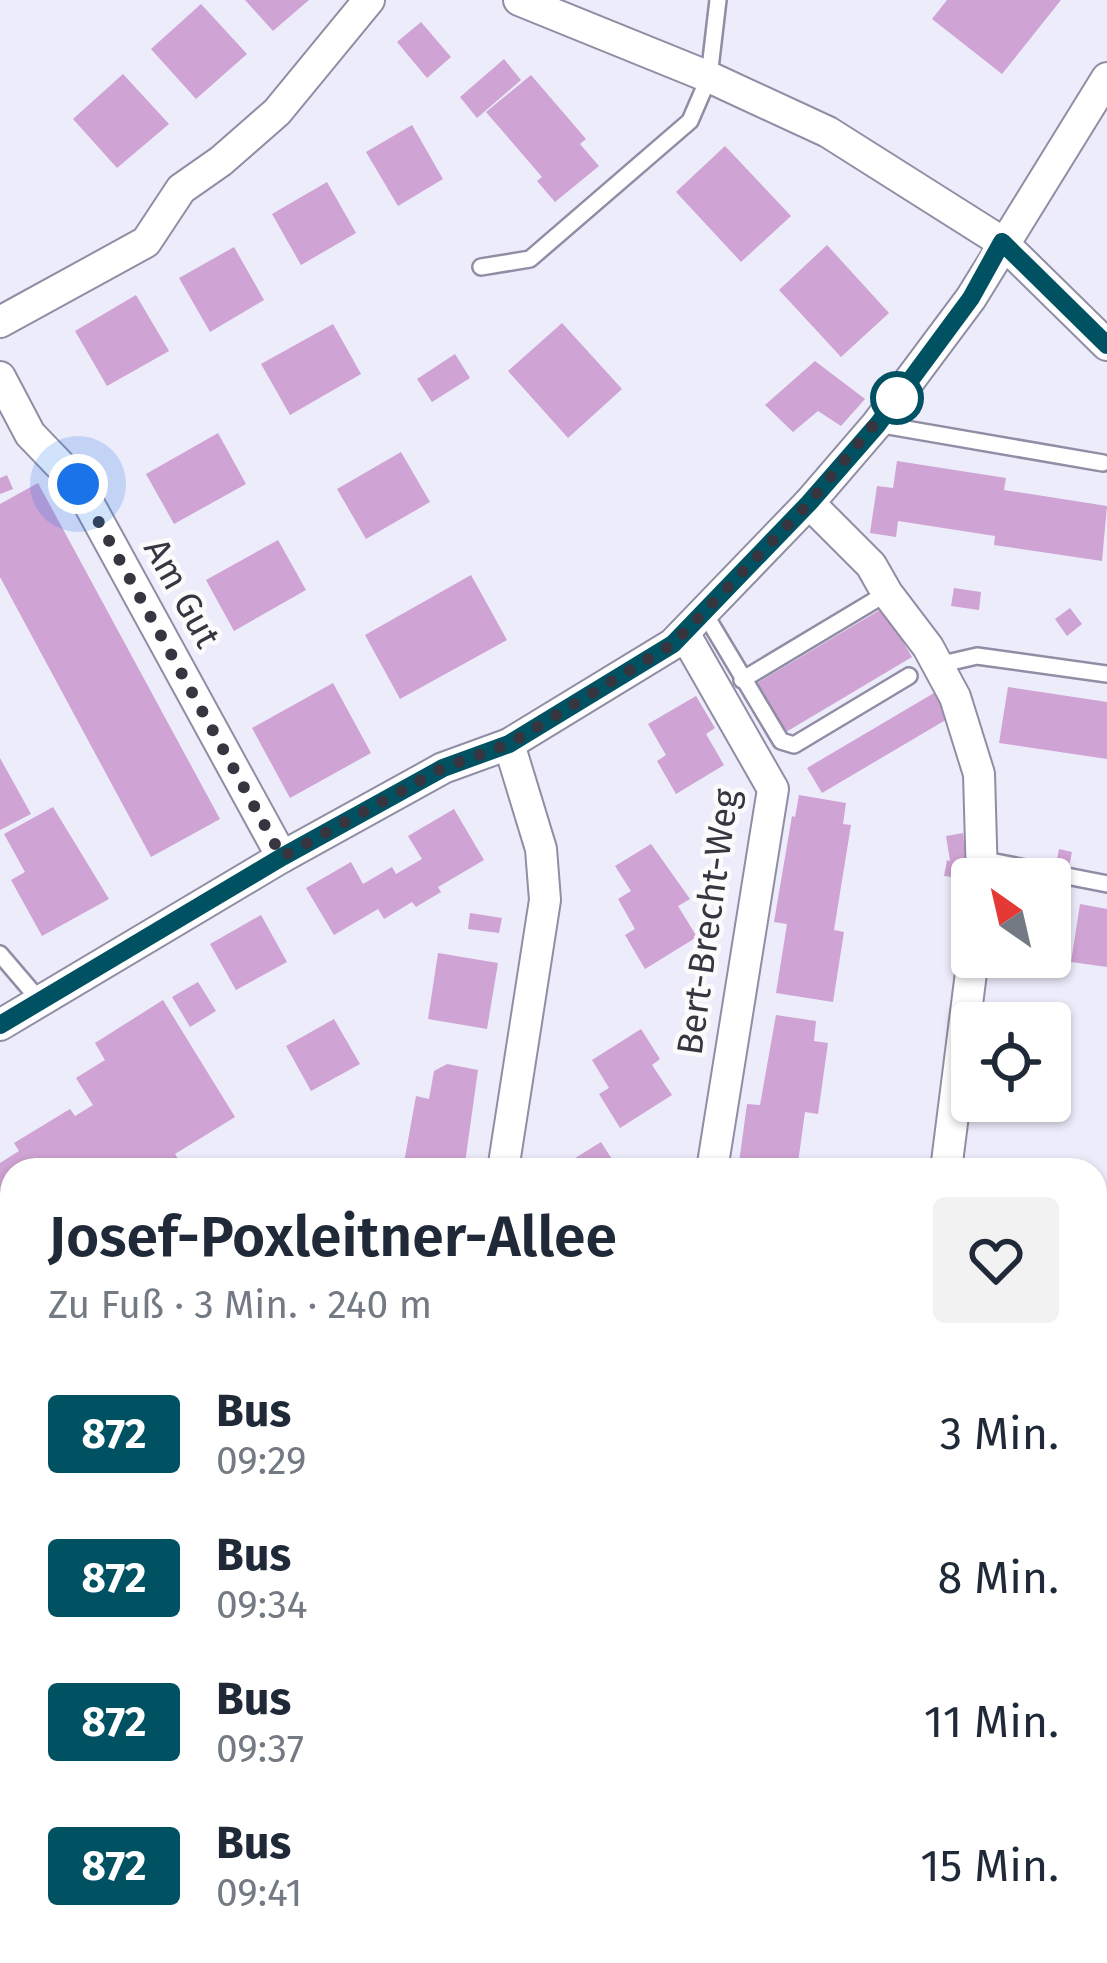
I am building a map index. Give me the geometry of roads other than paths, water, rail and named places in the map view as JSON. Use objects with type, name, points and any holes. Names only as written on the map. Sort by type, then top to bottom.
[{"type":"street","points":[[0,322],[146,242],[181,189],[278,112],[369,0]]},
{"type":"street","points":[[519,0],[709,77],[828,132],[1002,242],[1107,345]]},
{"type":"street","points":[[0,1025],[282,857],[443,768],[509,744],[673,644],[878,424],[971,298],[1107,78]]},
{"type":"street","name":"Am Gut","points":[[0,377],[30,434],[78,484],[282,857]]},
{"type":"street","points":[[809,503],[871,565],[924,671],[955,697],[979,774],[983,858]]},
{"type":"street","name":"Bert-Brecht-Weg","points":[[695,624],[772,789],[714,1158]]},
{"type":"street","points":[[504,1158],[545,901],[541,849],[509,744]]},
{"type":"street","points":[[948,1158],[970,978]]},
{"type":"lane","points":[[482,267],[530,259],[690,121],[709,77],[718,0]]},
{"type":"lane","points":[[878,424],[1103,463]]},
{"type":"lane","points":[[742,680],[887,593]]},
{"type":"lane","points":[[695,624],[742,680],[772,733],[794,745],[924,671],[977,656],[1107,674]]},
{"type":"lane","points":[[1071,880],[1107,884]]},
{"type":"lane","points":[[0,954],[40,1002]]}]
